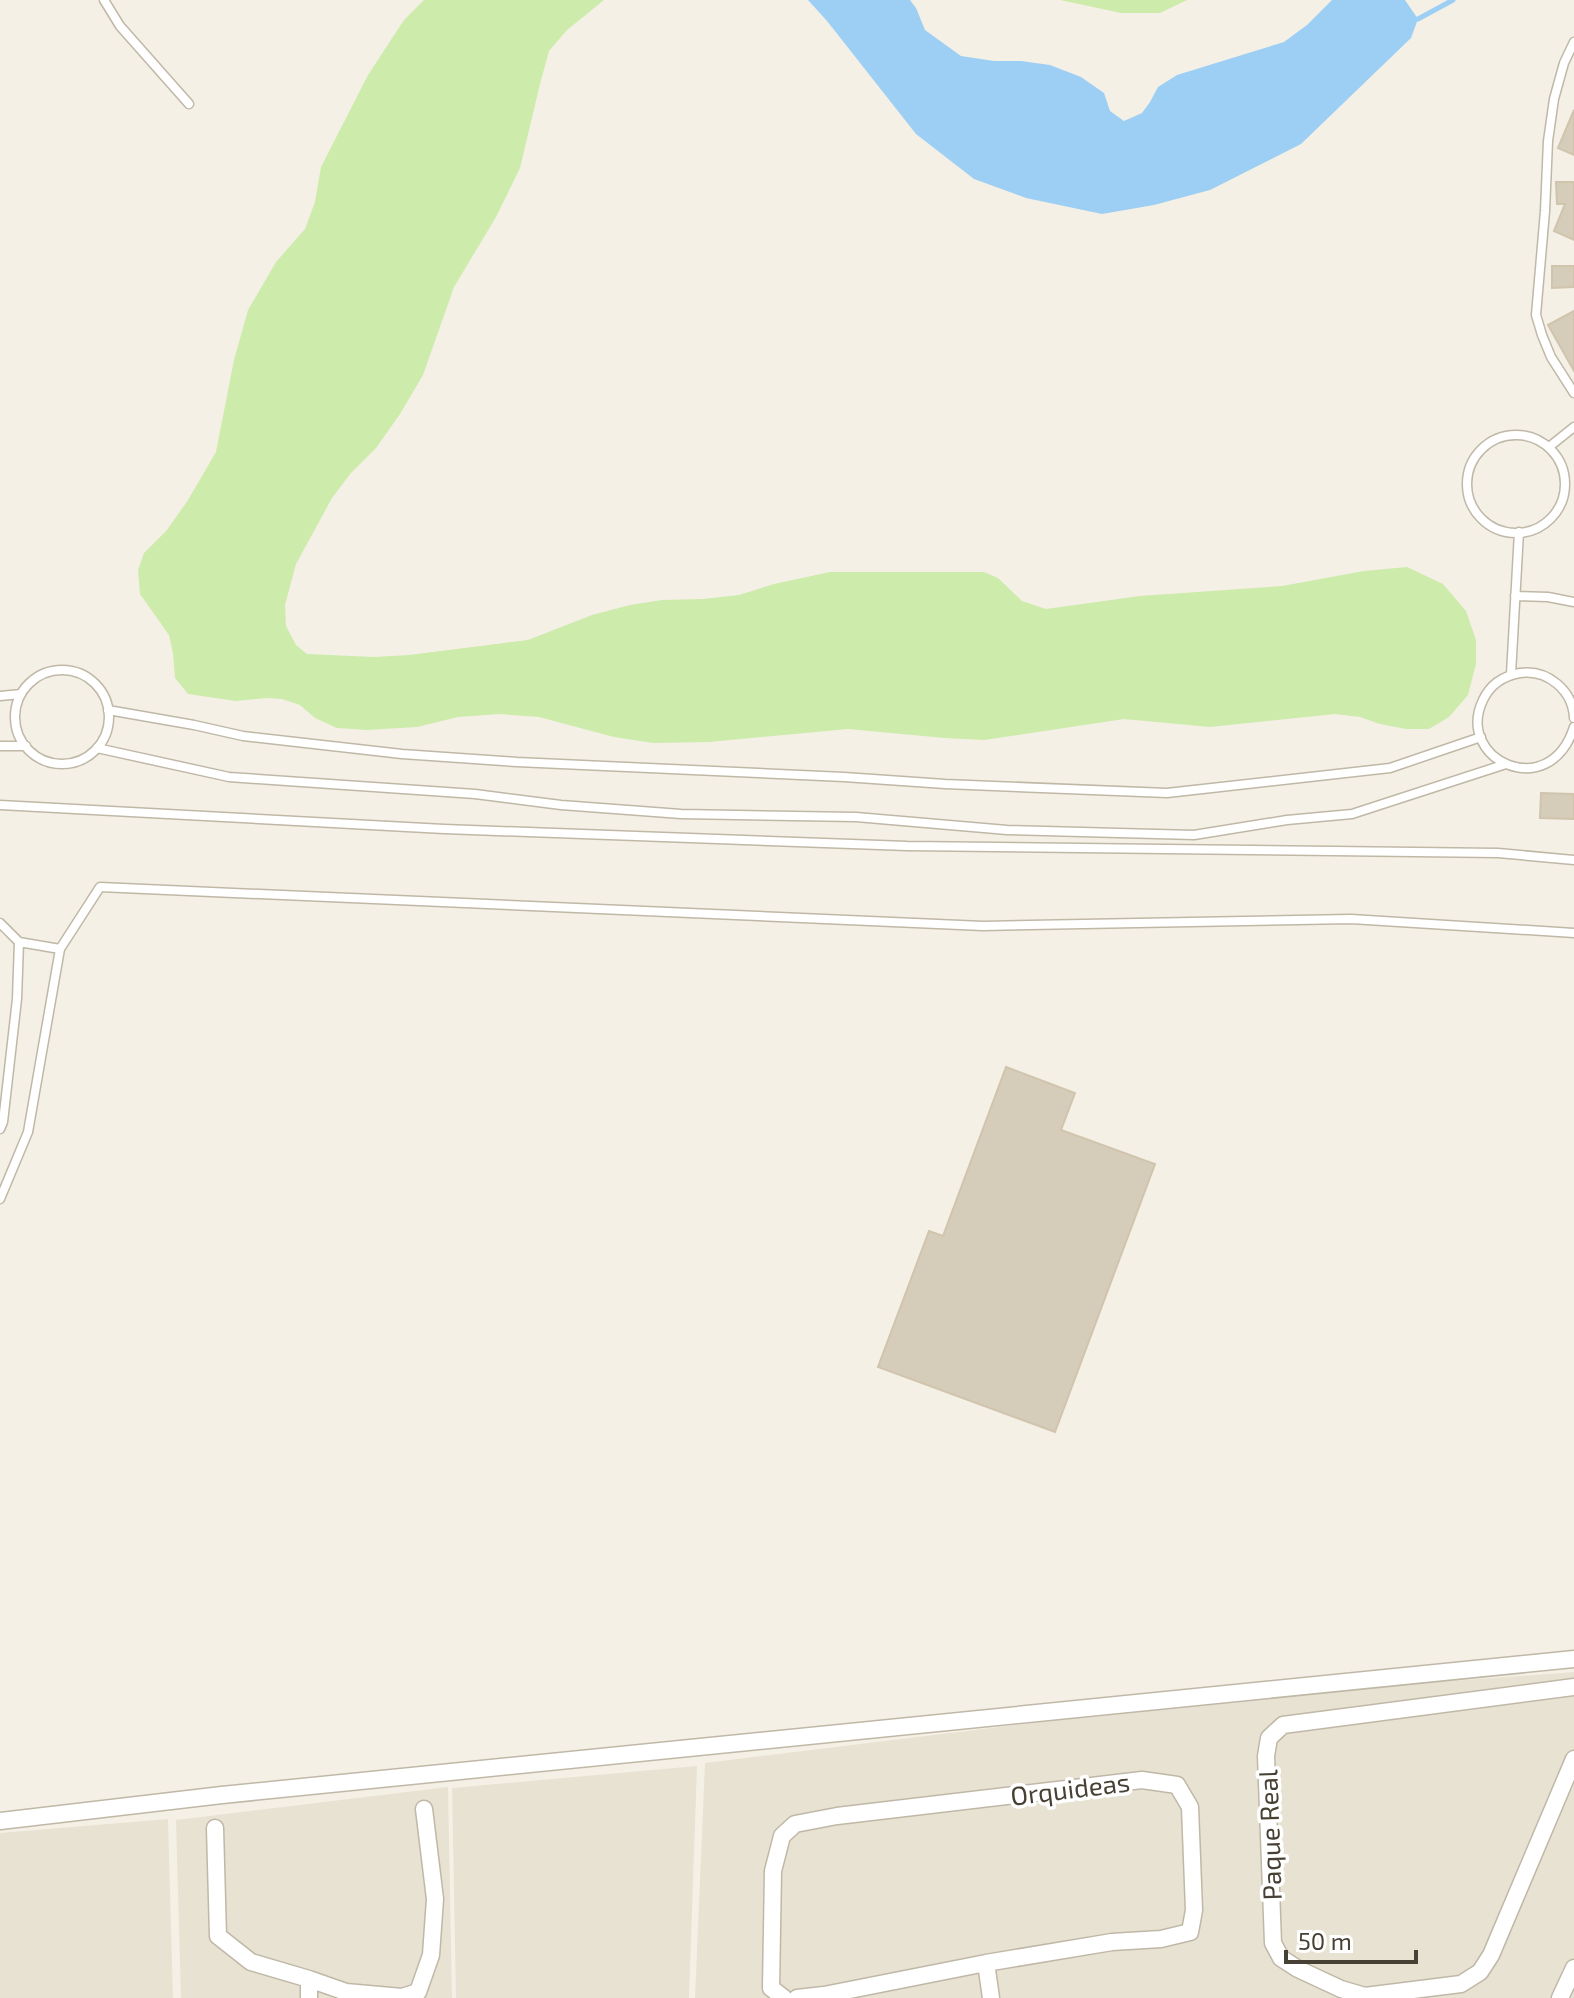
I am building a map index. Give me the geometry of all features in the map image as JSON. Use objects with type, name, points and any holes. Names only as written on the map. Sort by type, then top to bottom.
[{"type":"street","points":[[0,1821],[222,1795],[1574,1659]]},
{"type":"street","name":"Paque Real","points":[[1365,1997],[1298,1969],[1281,1958],[1273,1943],[1266,1756],[1269,1738],[1283,1725],[1574,1687]]},
{"type":"street","points":[[1365,1997],[1461,1984],[1480,1972],[1491,1955],[1574,1759]]},
{"type":"street","name":"Orquideas","points":[[784,1998],[771,1988],[773,1871],[782,1836],[795,1824],[837,1816],[1142,1780],[1177,1785],[1190,1807],[1194,1910],[1190,1932],[1161,1939],[1112,1942],[797,1998]]},
{"type":"street","points":[[215,1828],[218,1936],[251,1962],[346,1992],[402,1997],[418,1992],[431,1955],[435,1899],[424,1809]]},
{"type":"street","points":[[983,1964],[984,1998]]},
{"type":"street","points":[[983,1964],[991,1998]]},
{"type":"street","points":[[1560,1998],[1574,1968]]},
{"type":"street","points":[[309,1979],[309,1998]]},
{"type":"lane","points":[[104,0],[120,26],[189,104]]},
{"type":"lane","points":[[1574,42],[1564,63],[1554,99],[1548,141],[1536,315],[1551,357],[1574,393]]},
{"type":"lane","points":[[1549,447],[1574,427]]},
{"type":"lane","points":[[1511,434],[1526,435],[1549,447],[1563,467],[1565,484],[1563,500],[1554,515],[1541,526],[1519,532],[1493,527],[1480,518],[1471,505],[1467,490],[1467,475],[1482,447],[1511,434]]},
{"type":"lane","points":[[1511,674],[1519,532]]},
{"type":"lane","points":[[1515,596],[1574,602]]},
{"type":"lane","points":[[56,670],[71,670],[85,675],[104,696],[108,710],[108,723],[97,748],[84,758],[69,763],[53,763],[38,757],[18,735],[15,721],[21,694],[42,674],[56,670]]},
{"type":"lane","points":[[1574,718],[1567,695],[1557,683],[1542,675],[1526,672],[1511,674],[1486,693],[1478,722],[1488,751],[1506,764],[1530,769],[1546,765],[1560,755],[1572,743],[1574,727]]},
{"type":"lane","points":[[0,696],[21,694]]},
{"type":"lane","points":[[108,710],[243,736],[402,754],[1167,793],[1390,768],[1481,737]]},
{"type":"lane","points":[[0,746],[26,746]]},
{"type":"lane","points":[[97,748],[229,777],[475,794],[561,805],[681,814],[856,817],[1007,830],[1194,835],[1287,820],[1352,814],[1506,764]]},
{"type":"lane","points":[[0,805],[444,829],[907,846],[1498,853],[1574,860]]},
{"type":"lane","points":[[0,1199],[28,1132],[60,949],[100,887],[983,926],[1351,919],[1574,933]]},
{"type":"lane","points":[[0,923],[19,942],[60,949]]},
{"type":"lane","points":[[0,1129],[17,999],[19,942]]},
{"type":"shaded area","points":[[1574,1672],[1574,1998],[695,1998],[705,1763],[1253,1696]]},
{"type":"shaded area","points":[[697,1766],[689,1998],[456,1998],[452,1788]]},
{"type":"shaded area","points":[[448,1787],[452,1998],[181,1998],[176,1820]]},
{"type":"shaded area","points":[[168,1819],[173,1998],[0,1998],[0,1833]]},
{"type":"green space","points":[[424,0],[604,0],[567,30],[549,51],[520,168],[496,217],[454,287],[423,375],[376,448],[332,498],[296,564],[285,605],[286,626],[296,645],[307,654],[409,655],[528,640],[592,615],[630,605],[739,595],[830,572],[984,572],[998,578],[1022,601],[1046,609],[1140,596],[1282,586],[1364,571],[1407,567],[1443,584],[1466,611],[1476,640],[1476,664],[1468,695],[1449,717],[1429,729],[1406,729],[1335,714],[1210,727],[1124,719],[984,740],[848,729],[709,742],[653,743],[614,737],[539,717],[499,714],[458,717],[417,727],[337,728],[315,718],[300,705],[282,699],[236,701],[188,694],[175,678],[169,635],[140,594],[138,570],[144,553],[167,530],[216,452],[234,360],[248,310],[276,262],[305,229],[315,202],[321,167],[368,75],[404,20]]},
{"type":"green space","points":[[1060,0],[1187,0],[1160,13],[1121,13]]},
{"type":"water","points":[[808,0],[910,0],[925,30],[961,56],[1050,65],[1081,77],[1104,93],[1110,111],[1124,121],[1142,113],[1158,87],[1177,75],[1284,42],[1332,0],[1405,0],[1418,19],[1411,38],[1301,144],[1210,190],[1154,205],[1102,214],[1026,198],[974,179],[916,134]]},
{"type":"building","points":[[1574,110],[1574,155],[1558,148]]},
{"type":"building","points":[[1556,182],[1574,182],[1574,240],[1554,231],[1565,204],[1557,204]]},
{"type":"building","points":[[1552,266],[1574,266],[1574,287],[1552,288]]},
{"type":"building","points":[[1574,311],[1574,371],[1548,325]]},
{"type":"building","points":[[1541,793],[1574,794],[1574,819],[1540,818]]},
{"type":"building","points":[[1006,1067],[1075,1093],[1061,1130],[1155,1164],[1055,1432],[878,1367],[929,1231],[943,1236]]},
{"type":"waterway","points":[[1418,19],[1453,0]]}]
